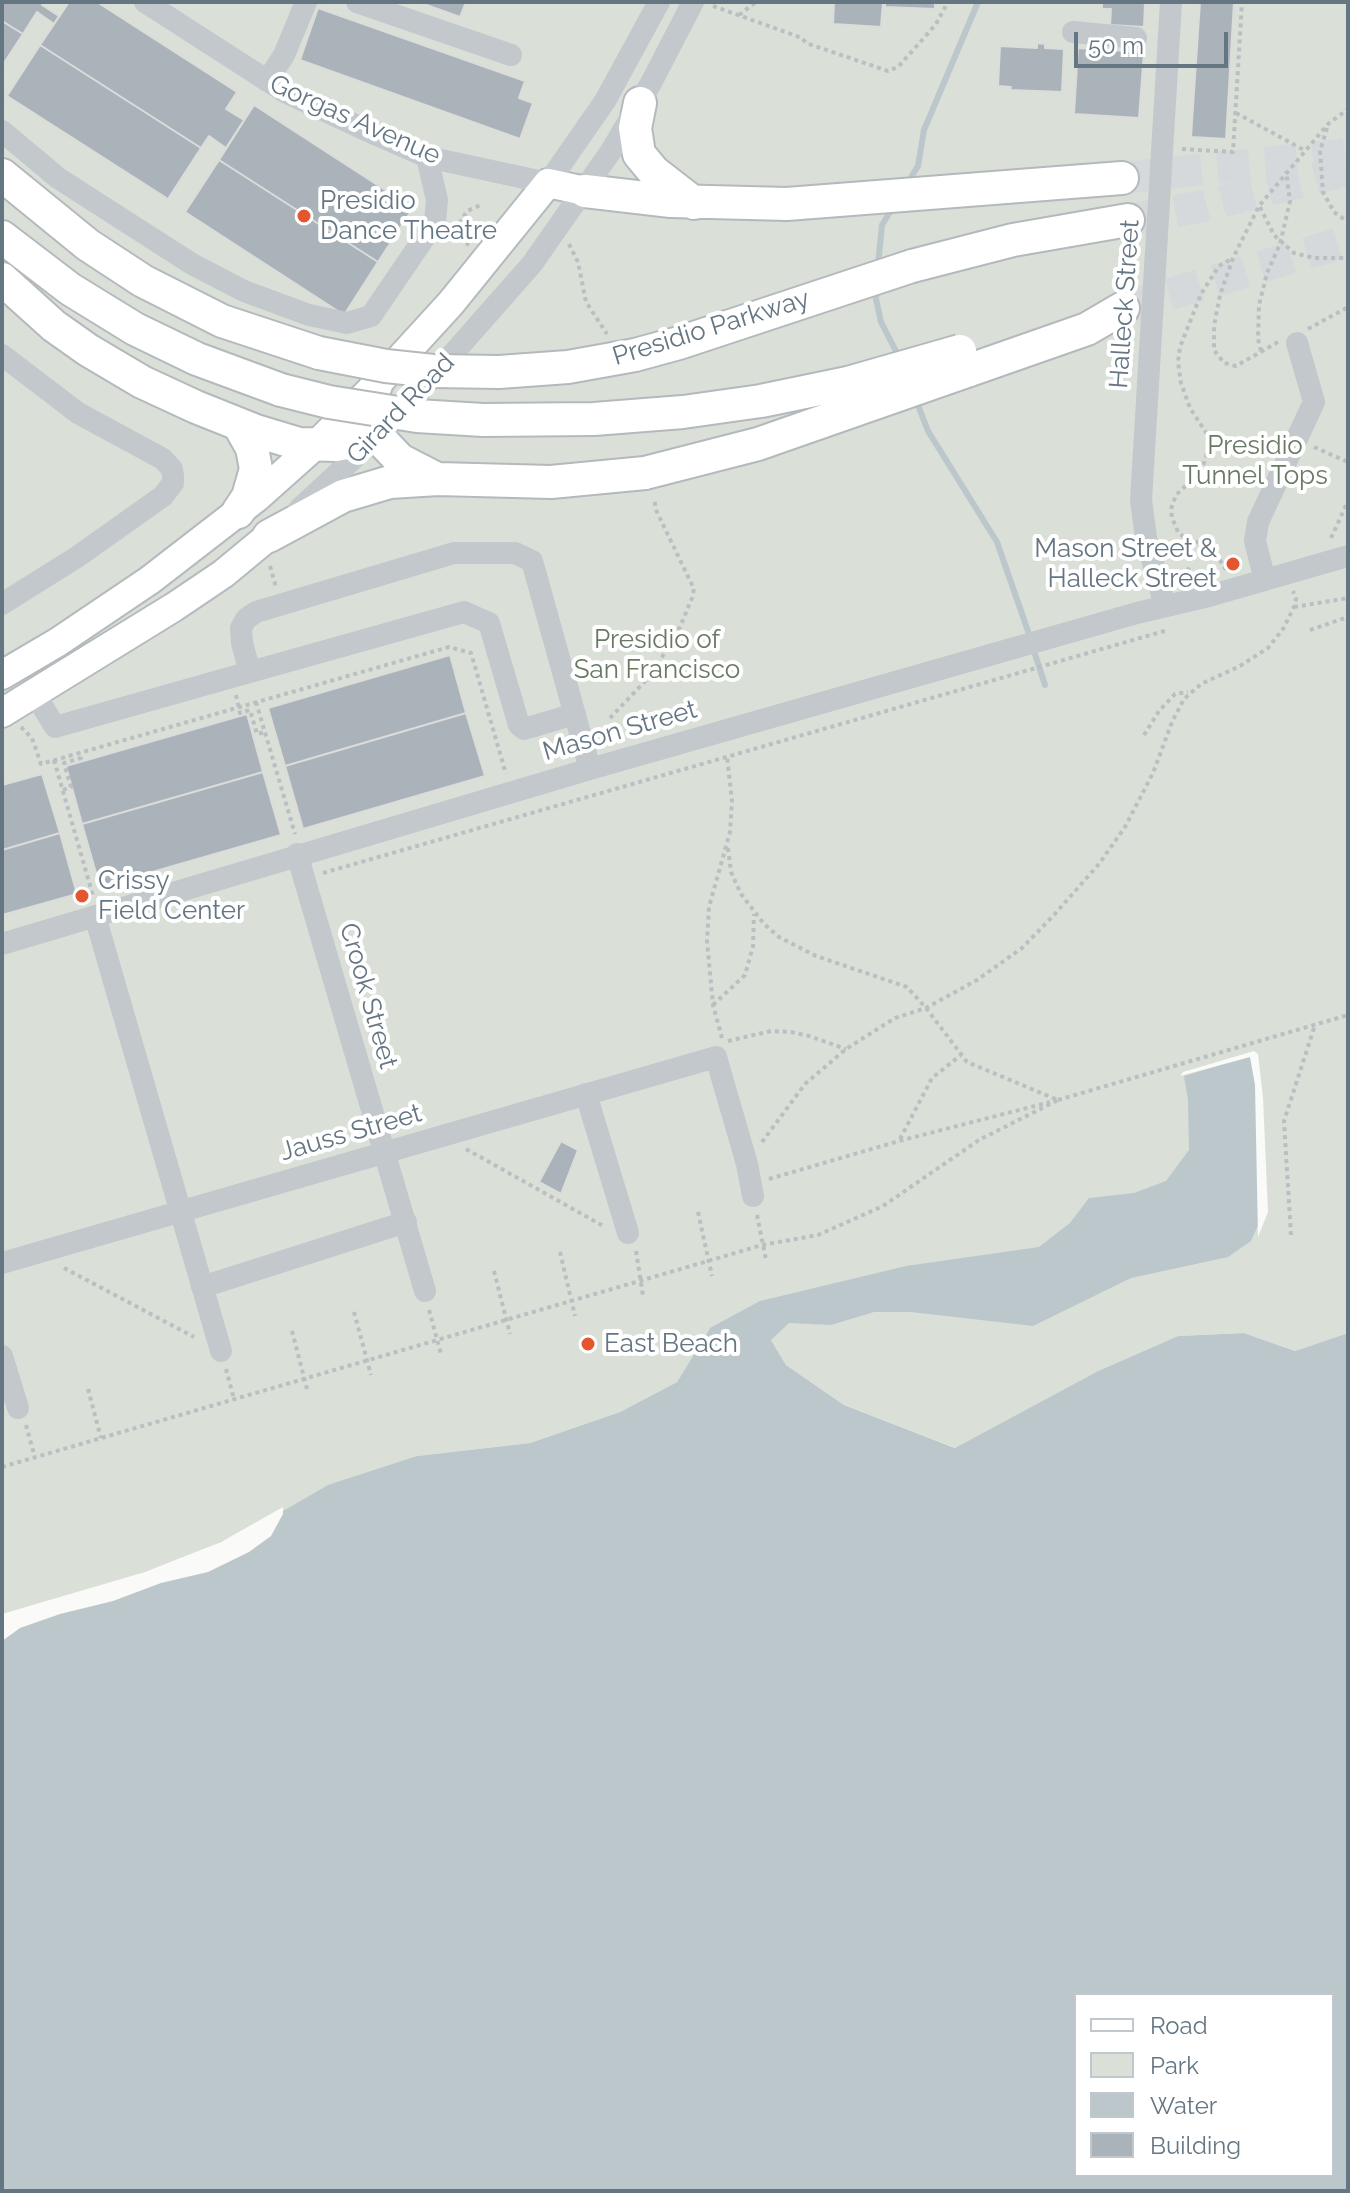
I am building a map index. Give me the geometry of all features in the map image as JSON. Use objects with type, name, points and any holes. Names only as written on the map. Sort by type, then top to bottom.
[{"type":"highway","points":[[640,103],[635,128],[639,154],[654,172],[694,203]]},
{"type":"highway","name":"Presidio Parkway","points":[[2,175],[79,239],[143,281],[233,325],[319,353],[433,371],[499,372],[568,367],[613,359],[679,343],[912,266],[1013,240],[1128,220]]},
{"type":"highway","points":[[585,191],[694,203],[821,203],[1122,178]]},
{"type":"highway","points":[[2,237],[70,289],[135,329],[207,364],[281,390],[329,402],[417,416],[483,420],[605,418],[683,412],[804,393],[963,361]]},
{"type":"highway","points":[[2,279],[54,326],[105,361],[169,396],[286,441],[336,445],[378,437]]},
{"type":"highway","points":[[269,536],[314,510],[360,490],[390,482],[570,481],[668,469],[758,444],[1083,316],[1123,308]]},
{"type":"highway","points":[[376,385],[370,402],[371,420],[378,437],[400,460],[454,480]]},
{"type":"highway","points":[[238,512],[248,497],[256,469],[252,448],[239,425]]},
{"type":"main road","name":"Gorgas Avenue","points":[[548,183],[585,191]]},
{"type":"main road","name":"Girard Road","points":[[2,675],[122,599],[238,512],[314,445],[376,385],[470,281],[548,183]]},
{"type":"main road","name":"Girard Road","points":[[11,719],[35,694],[223,574],[269,536]]},
{"type":"street","name":"Gorgas Avenue","points":[[145,2],[267,81],[317,108],[427,157],[548,183]]},
{"type":"street","points":[[267,81],[284,55],[306,2]]},
{"type":"street","points":[[357,2],[511,55]]},
{"type":"street","name":"Girard Road","points":[[548,183],[605,101],[659,2]]},
{"type":"street","name":"Girard Road","points":[[269,536],[378,437],[514,286],[585,191],[640,103],[693,2]]},
{"type":"street","name":"Halleck Street","points":[[1165,606],[1146,538],[1141,500],[1171,2]]},
{"type":"street","points":[[1073,32],[1136,38]]},
{"type":"street","points":[[2,131],[58,178],[192,264],[244,291],[309,315],[347,323],[371,316],[435,222],[437,200],[427,157]]},
{"type":"street","points":[[1265,580],[1255,541],[1258,522],[1314,402],[1293,338]]},
{"type":"street","points":[[2,355],[78,413],[163,459],[172,469],[173,483],[163,496],[77,557],[2,604]]},
{"type":"street","points":[[250,672],[241,628],[246,619],[256,612],[454,553],[515,553],[532,561],[590,769]]},
{"type":"street","name":"Mason Street","points":[[2,944],[590,769],[1348,556]]},
{"type":"street","points":[[35,694],[55,727],[464,612],[489,623],[519,725],[524,729],[575,714]]},
{"type":"street","name":"Crook Street","points":[[297,854],[425,1291]]},
{"type":"street","points":[[95,916],[221,1351]]},
{"type":"street","name":"Jauss Street","points":[[2,1263],[716,1057],[751,1181]]},
{"type":"street","points":[[586,1094],[631,1238]]},
{"type":"street","points":[[202,1287],[406,1222]]},
{"type":"street","points":[[2,1356],[21,1414]]},
{"type":"path","points":[[709,2],[716,8],[802,38],[806,43],[888,71],[898,67],[923,39],[948,2]]},
{"type":"path","points":[[739,16],[756,2]]},
{"type":"path","points":[[1182,149],[1233,152],[1242,2]]},
{"type":"path","points":[[1348,109],[1328,124],[1259,206],[1233,258],[1214,326],[1214,350],[1224,363],[1236,366],[1348,307]]},
{"type":"path","points":[[1236,113],[1304,151]]},
{"type":"path","points":[[1328,124],[1320,151],[1323,192],[1334,212],[1348,222]]},
{"type":"path","points":[[1261,351],[1258,339],[1259,305],[1267,273],[1280,244],[1290,201],[1286,171]]},
{"type":"path","points":[[453,234],[467,211],[481,205]]},
{"type":"path","points":[[1259,206],[1280,244],[1304,257],[1348,258]]},
{"type":"path","points":[[444,228],[475,248]]},
{"type":"path","points":[[1226,570],[1209,547],[1178,532],[1171,509],[1176,495],[1202,470],[1208,449],[1207,434],[1190,408],[1181,383],[1178,372],[1180,347],[1201,294],[1219,266],[1233,258]]},
{"type":"path","points":[[1326,452],[1348,462]]},
{"type":"path","points":[[1331,538],[1348,501]]},
{"type":"path","points":[[610,718],[652,674],[680,627],[694,589],[656,510]]},
{"type":"path","points":[[1144,735],[1159,711],[1175,694],[1191,691],[1268,648],[1283,629],[1294,607],[1296,599],[1293,591]]},
{"type":"path","points":[[1294,607],[1348,598]]},
{"type":"path","points":[[1310,630],[1348,617]]},
{"type":"path","points":[[305,878],[1172,628]]},
{"type":"path","points":[[11,719],[32,738],[41,764],[449,647],[471,653],[507,780]]},
{"type":"path","points":[[766,1260],[751,1181],[805,1084],[846,1049],[895,1018],[926,1008],[977,980],[1022,948],[1086,880],[1125,827],[1153,773],[1177,710],[1191,691]]},
{"type":"path","points":[[256,702],[294,830]]},
{"type":"path","points":[[239,707],[240,713],[250,710],[257,734],[265,732]]},
{"type":"path","points":[[63,790],[71,787],[64,763],[81,758],[79,753]]},
{"type":"path","points":[[727,756],[732,801],[728,848],[713,892],[707,923],[707,959],[713,1005],[723,1043],[771,1031],[809,1036],[846,1049]]},
{"type":"path","points":[[54,760],[92,892]]},
{"type":"path","points":[[728,848],[735,883],[754,912],[779,937],[793,946],[907,987],[967,1062],[1058,1100]]},
{"type":"path","points":[[713,1005],[745,975],[753,946],[754,912]]},
{"type":"path","points":[[751,1181],[1058,1100],[1348,1015]]},
{"type":"path","points":[[1291,1235],[1284,1121],[1315,1025]]},
{"type":"path","points":[[899,1141],[932,1078],[961,1055]]},
{"type":"path","points":[[2,1467],[762,1245],[818,1235],[883,1206],[979,1140],[1058,1100]]},
{"type":"path","points":[[442,1136],[589,1218]]},
{"type":"path","points":[[698,1212],[712,1276]]},
{"type":"path","points":[[631,1238],[643,1296]]},
{"type":"path","points":[[560,1252],[575,1316]]},
{"type":"path","points":[[36,1253],[221,1351],[234,1399]]},
{"type":"path","points":[[494,1271],[510,1334]]},
{"type":"path","points":[[425,1291],[441,1354]]},
{"type":"path","points":[[354,1312],[371,1375]]},
{"type":"path","points":[[292,1331],[308,1393]]},
{"type":"path","points":[[88,1389],[101,1438]]},
{"type":"path","points":[[21,1414],[35,1458]]},
{"type":"green space","name":"Presidio of San Francisco","points":[[2,2],[1348,2],[1348,1333],[1295,1351],[1244,1333],[1178,1336],[1098,1371],[956,1448],[844,1405],[786,1365],[771,1340],[710,1328],[677,1382],[620,1412],[530,1443],[417,1456],[146,1576],[2,1618]]},
{"type":"water","points":[[1254,1055],[1264,1212],[1251,1241],[1228,1257],[1131,1278],[1033,1326],[911,1312],[874,1312],[831,1325],[789,1323],[771,1340],[786,1365],[844,1405],[955,1448],[1098,1371],[1178,1336],[1244,1333],[1295,1351],[1348,1333],[1348,2191],[2,2191],[2,1618],[146,1576],[266,1521],[328,1485],[417,1456],[530,1443],[620,1412],[677,1382],[710,1328],[760,1301],[906,1266],[1039,1247],[1070,1223],[1089,1198],[1134,1193],[1166,1181],[1189,1150],[1184,1076]]},
{"type":"pier","points":[[1254,1051],[1258,1054],[1263,1098],[1268,1212],[1258,1237],[1255,1085],[1250,1057],[1180,1076],[1183,1072]]},
{"type":"pier","points":[[283,1507],[283,1514],[271,1536],[249,1552],[208,1572],[60,1614],[20,1628],[2,1641],[2,1614],[145,1572],[221,1542]]},
{"type":"building","points":[[2,2],[43,2],[42,5],[59,16],[54,24],[37,12],[23,34],[2,21]]},
{"type":"building","points":[[69,2],[97,2],[237,92],[226,109],[244,120],[226,148],[209,136],[201,148],[40,45]]},
{"type":"building","points":[[418,2],[466,2],[460,17]]},
{"type":"building","points":[[834,2],[883,2],[881,27],[833,24]]},
{"type":"building","points":[[885,2],[935,2],[935,9],[885,7]]},
{"type":"building","points":[[1102,2],[1145,2],[1144,27],[1110,25],[1111,9],[1102,9]]},
{"type":"building","points":[[1200,2],[1234,2],[1226,139],[1191,137]]},
{"type":"building","points":[[318,8],[525,81],[519,98],[533,103],[520,139],[300,60]]},
{"type":"building","points":[[2,21],[23,34],[2,66]]},
{"type":"building","points":[[1037,43],[1045,44],[1045,48],[1064,49],[1062,92],[1010,90],[1011,87],[998,86],[1000,46],[1037,48]]},
{"type":"building","points":[[40,45],[201,148],[168,199],[7,96]]},
{"type":"building","points":[[1078,48],[1144,52],[1139,118],[1074,114]]},
{"type":"building","points":[[254,105],[413,208],[378,262],[219,160]]},
{"type":"building","points":[[219,160],[378,262],[344,315],[185,212]]},
{"type":"building","points":[[450,655],[466,713],[285,766],[268,708]]},
{"type":"building","points":[[466,713],[485,776],[303,829],[285,766]]},
{"type":"building","points":[[247,714],[263,772],[82,824],[66,766]]},
{"type":"building","points":[[263,772],[281,835],[100,887],[82,824]]},
{"type":"building","points":[[42,774],[60,833],[2,850],[2,785]]},
{"type":"building","points":[[60,833],[77,894],[2,915],[2,850]]},
{"type":"building","points":[[561,1141],[578,1150],[561,1194],[539,1182]]},
{"type":"waterway","points":[[907,184],[918,166],[924,130],[978,2]]},
{"type":"waterway","points":[[878,265],[882,225],[893,207]]},
{"type":"waterway","points":[[877,288],[881,322],[900,359]]},
{"type":"waterway","points":[[916,400],[928,431],[997,542],[1030,637]]},
{"type":"waterway","points":[[1033,648],[1045,685]]},
{"type":"tunnel","points":[[1122,178],[1348,154]]},
{"type":"tunnel","points":[[1128,220],[1204,206],[1348,170]]},
{"type":"tunnel","points":[[1123,308],[1348,241]]},
{"type":"place","name":"Presidio Dance Theatre","points":[[304,216]]},
{"type":"place","name":"Mason Street & Halleck Street","points":[[1233,564]]},
{"type":"place","name":"Crissy Field Center","points":[[82,896]]},
{"type":"place","name":"East Beach","points":[[588,1344]]},
{"type":"park label","name":"Presidio Tunnel Tops","points":[[1255,461]]}]
